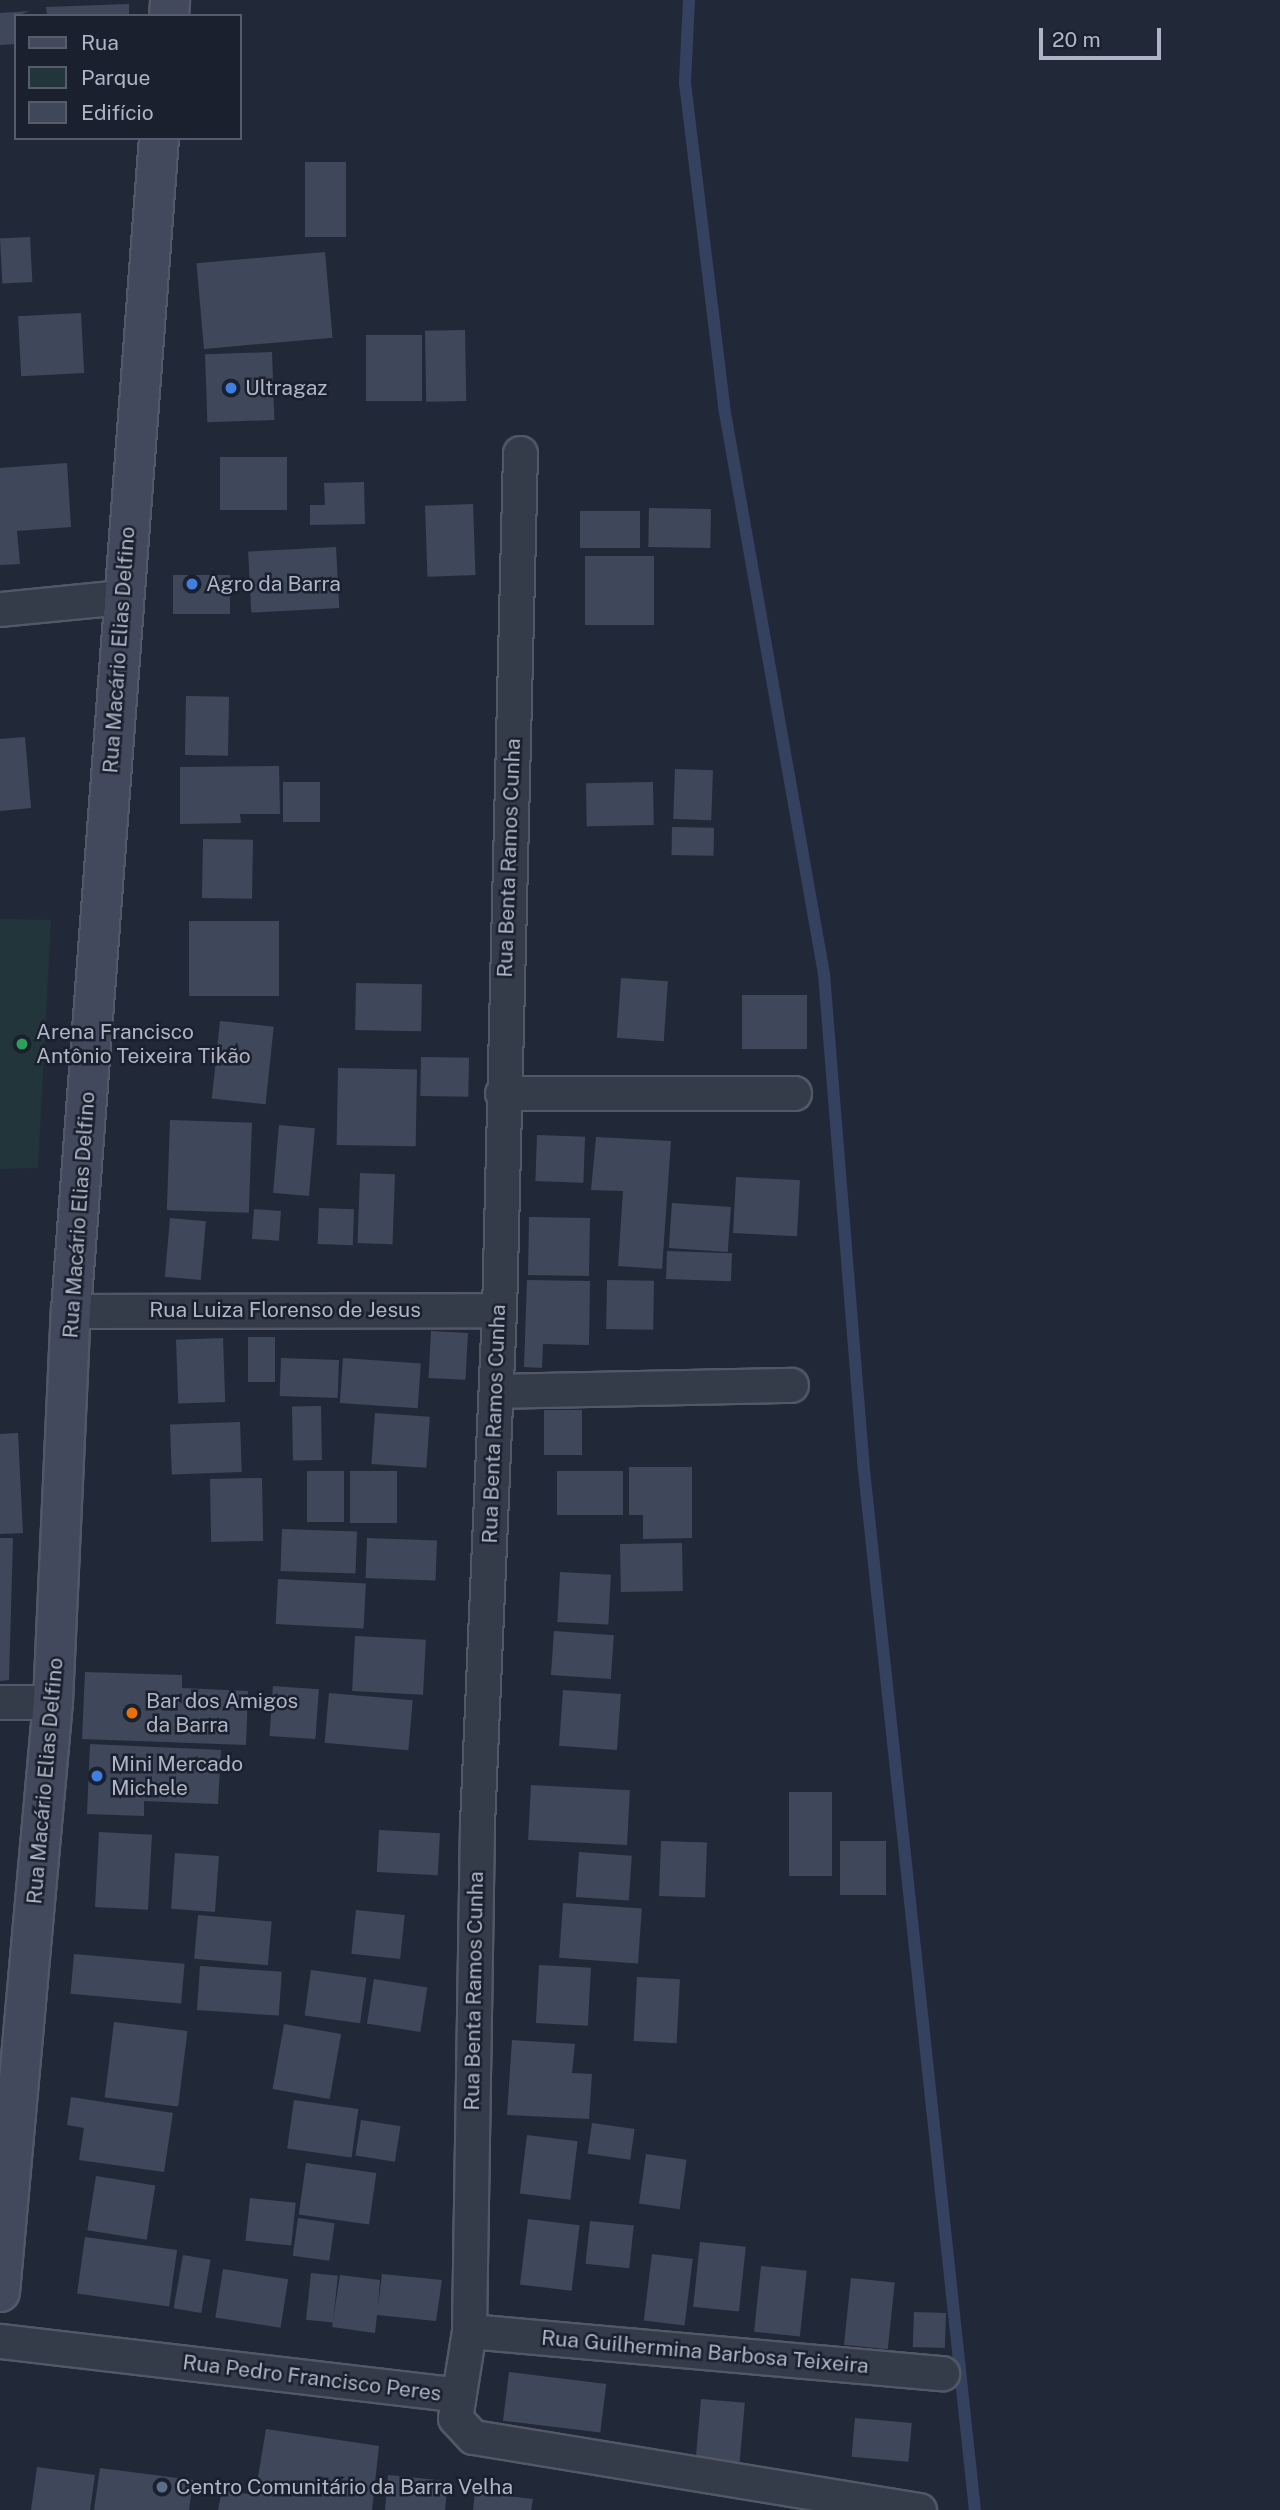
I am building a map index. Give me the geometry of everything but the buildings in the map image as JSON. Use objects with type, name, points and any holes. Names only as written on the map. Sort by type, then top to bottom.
[{"type":"main road","name":"Rua Macário Elias Delfino","points":[[0,2292],[53,1702],[71,1311],[159,140]]},
{"type":"street","name":"Rua Benta Ramos Cunha","points":[[458,2395],[469,2331],[477,1825],[499,1310],[502,1093],[520,453]]},
{"type":"street","points":[[0,609],[123,597]]},
{"type":"street","points":[[502,1093],[794,1093]]},
{"type":"street","name":"Rua Luiza Florenso de Jesus","points":[[71,1311],[499,1310]]},
{"type":"street","points":[[496,1391],[791,1385]]},
{"type":"street","points":[[0,1702],[53,1702]]},
{"type":"street","name":"Rua Guilhermina Barbosa Teixeira","points":[[469,2331],[942,2373]]},
{"type":"street","name":"Rua Pedro Francisco Peres","points":[[0,2341],[458,2395],[456,2424],[472,2437],[919,2510]]},
{"type":"green space","name":"Arena Francisco Antônio Teixeira Tikão","points":[[0,919],[51,920],[38,1168],[0,1169]]},
{"type":"waterway","points":[[689,0],[685,83],[724,407],[824,974],[863,1461],[975,2510]]},
{"type":"place","name":"Ultragaz","points":[[231,388]]},
{"type":"place","name":"Agro da Barra","points":[[192,584]]},
{"type":"place","name":"Arena Francisco Antônio Teixeira Tikão","points":[[22,1044]]},
{"type":"place","name":"Bar dos Amigos da Barra","points":[[132,1713]]},
{"type":"place","name":"Mini Mercado Michele","points":[[97,1776]]},
{"type":"place","name":"Centro Comunitário da Barra Velha","points":[[162,2487]]}]
